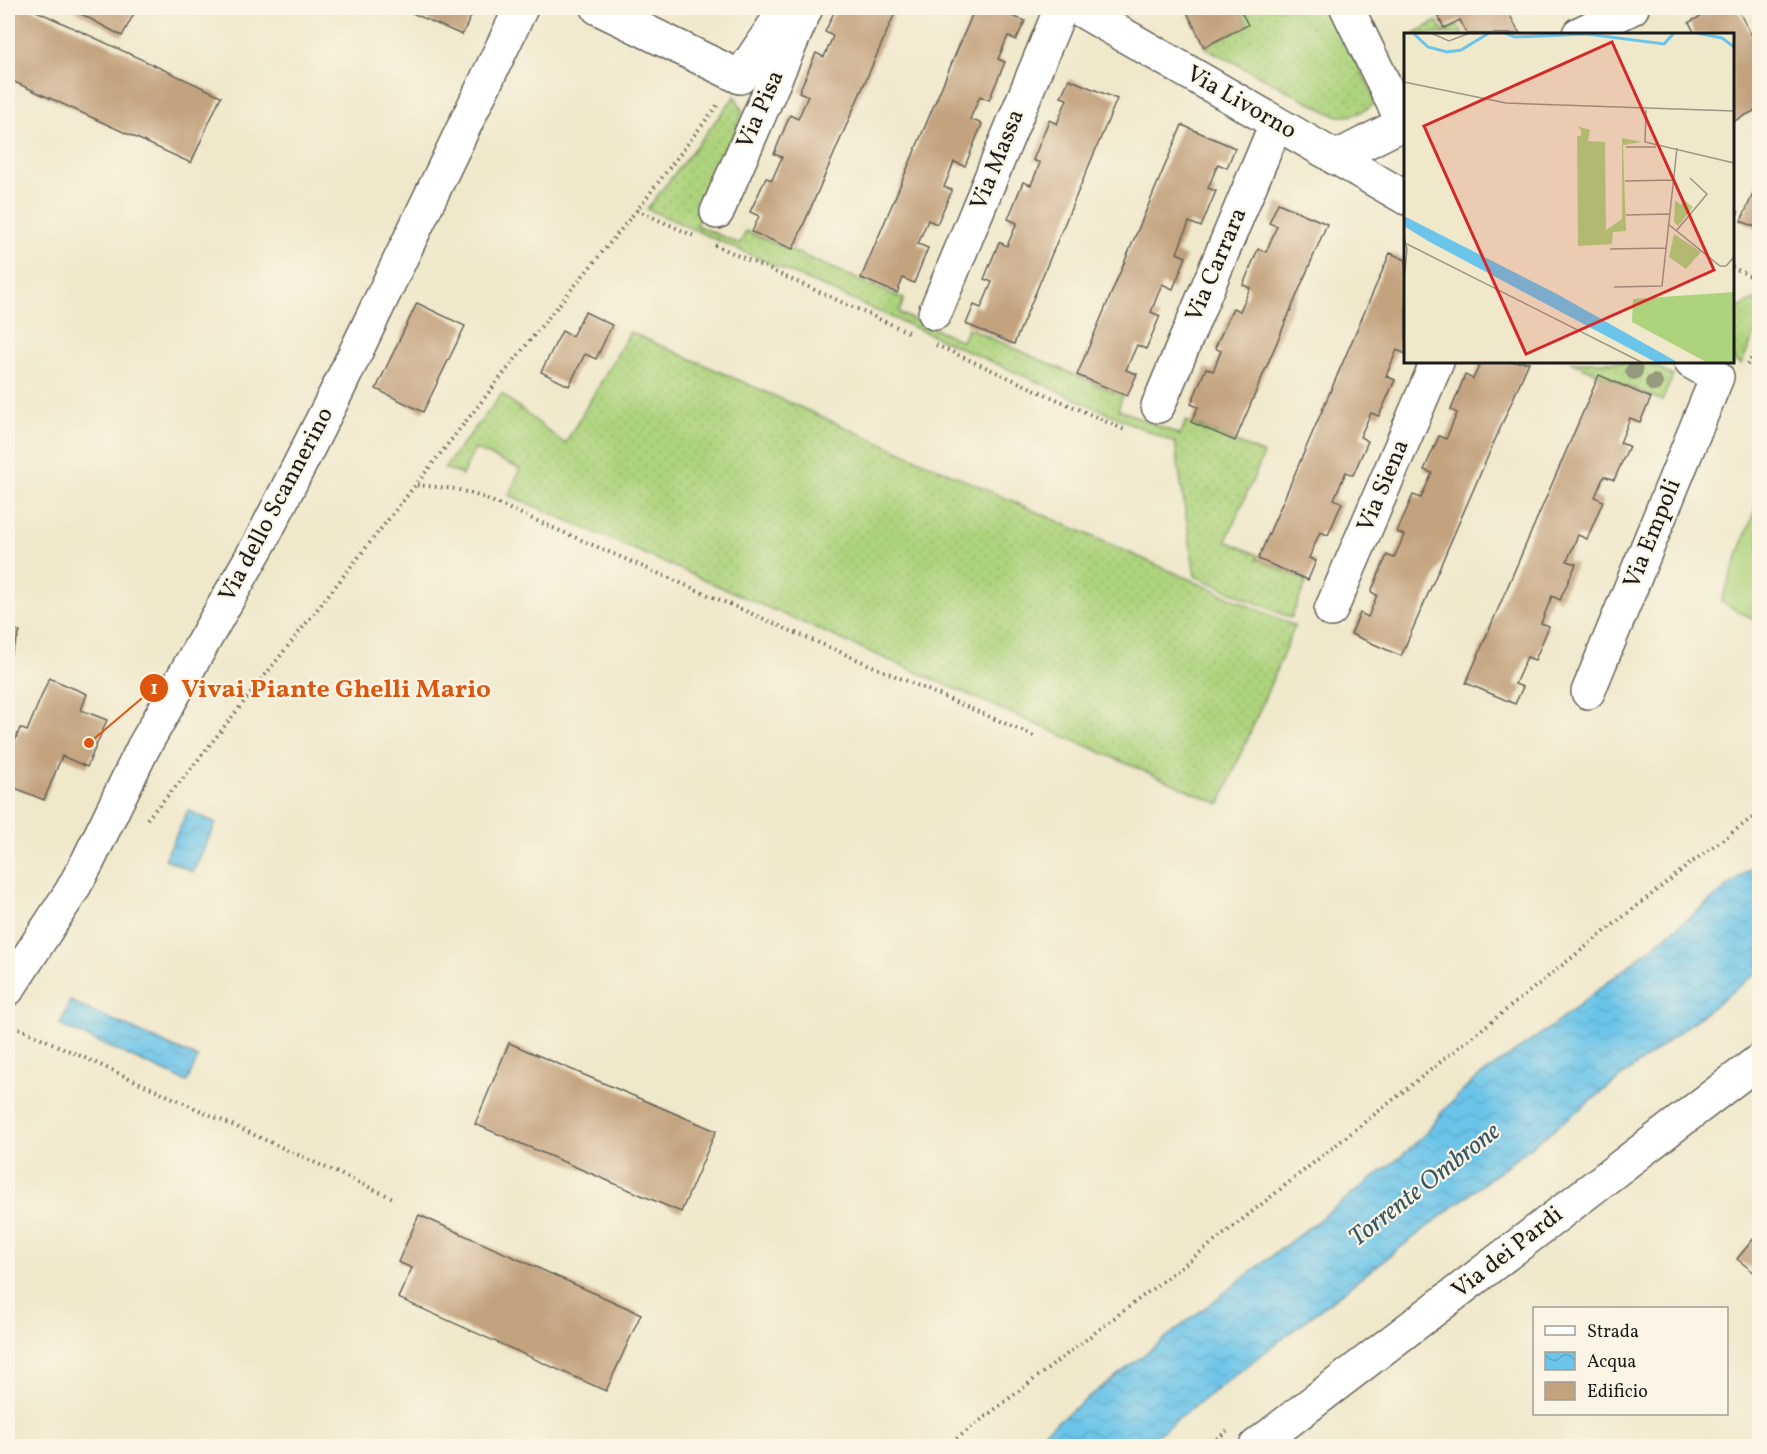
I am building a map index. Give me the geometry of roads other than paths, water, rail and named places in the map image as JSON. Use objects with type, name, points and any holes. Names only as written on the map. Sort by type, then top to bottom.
[{"type":"street","name":"Via dello Scannerino","points":[[8,990],[71,892],[143,748],[263,537],[337,392],[521,8]]},
{"type":"street","name":"Via Pisa","points":[[597,8],[740,76],[786,8]]},
{"type":"street","name":"Via Pisa","points":[[710,226],[806,8]]},
{"type":"street","name":"Via Massa","points":[[933,328],[1061,8]]},
{"type":"street","name":"Via Livorno","points":[[1077,8],[1404,197]]},
{"type":"street","points":[[1335,158],[1404,123],[1347,8]]},
{"type":"street","points":[[1581,33],[1632,8]]},
{"type":"street","name":"Via Carrara","points":[[1158,406],[1276,124]]},
{"type":"street","name":"Via Siena","points":[[1331,610],[1437,363]]},
{"type":"street","name":"Via Empoli","points":[[1588,692],[1704,369]]},
{"type":"street","name":"Via dei Pardi","points":[[1256,1446],[1760,1060]]},
{"type":"water","points":[[188,810],[216,823],[193,872],[165,859]]},
{"type":"water","name":"Torrente Ombrone","points":[[1759,862],[1759,971],[1143,1446],[1027,1446],[1404,1154],[1473,1081],[1555,1024]]},
{"type":"water","points":[[70,1001],[198,1058],[187,1082],[60,1025]]},
{"type":"place","name":"Vivai Piante Ghelli Mario","points":[[89,743]]}]
